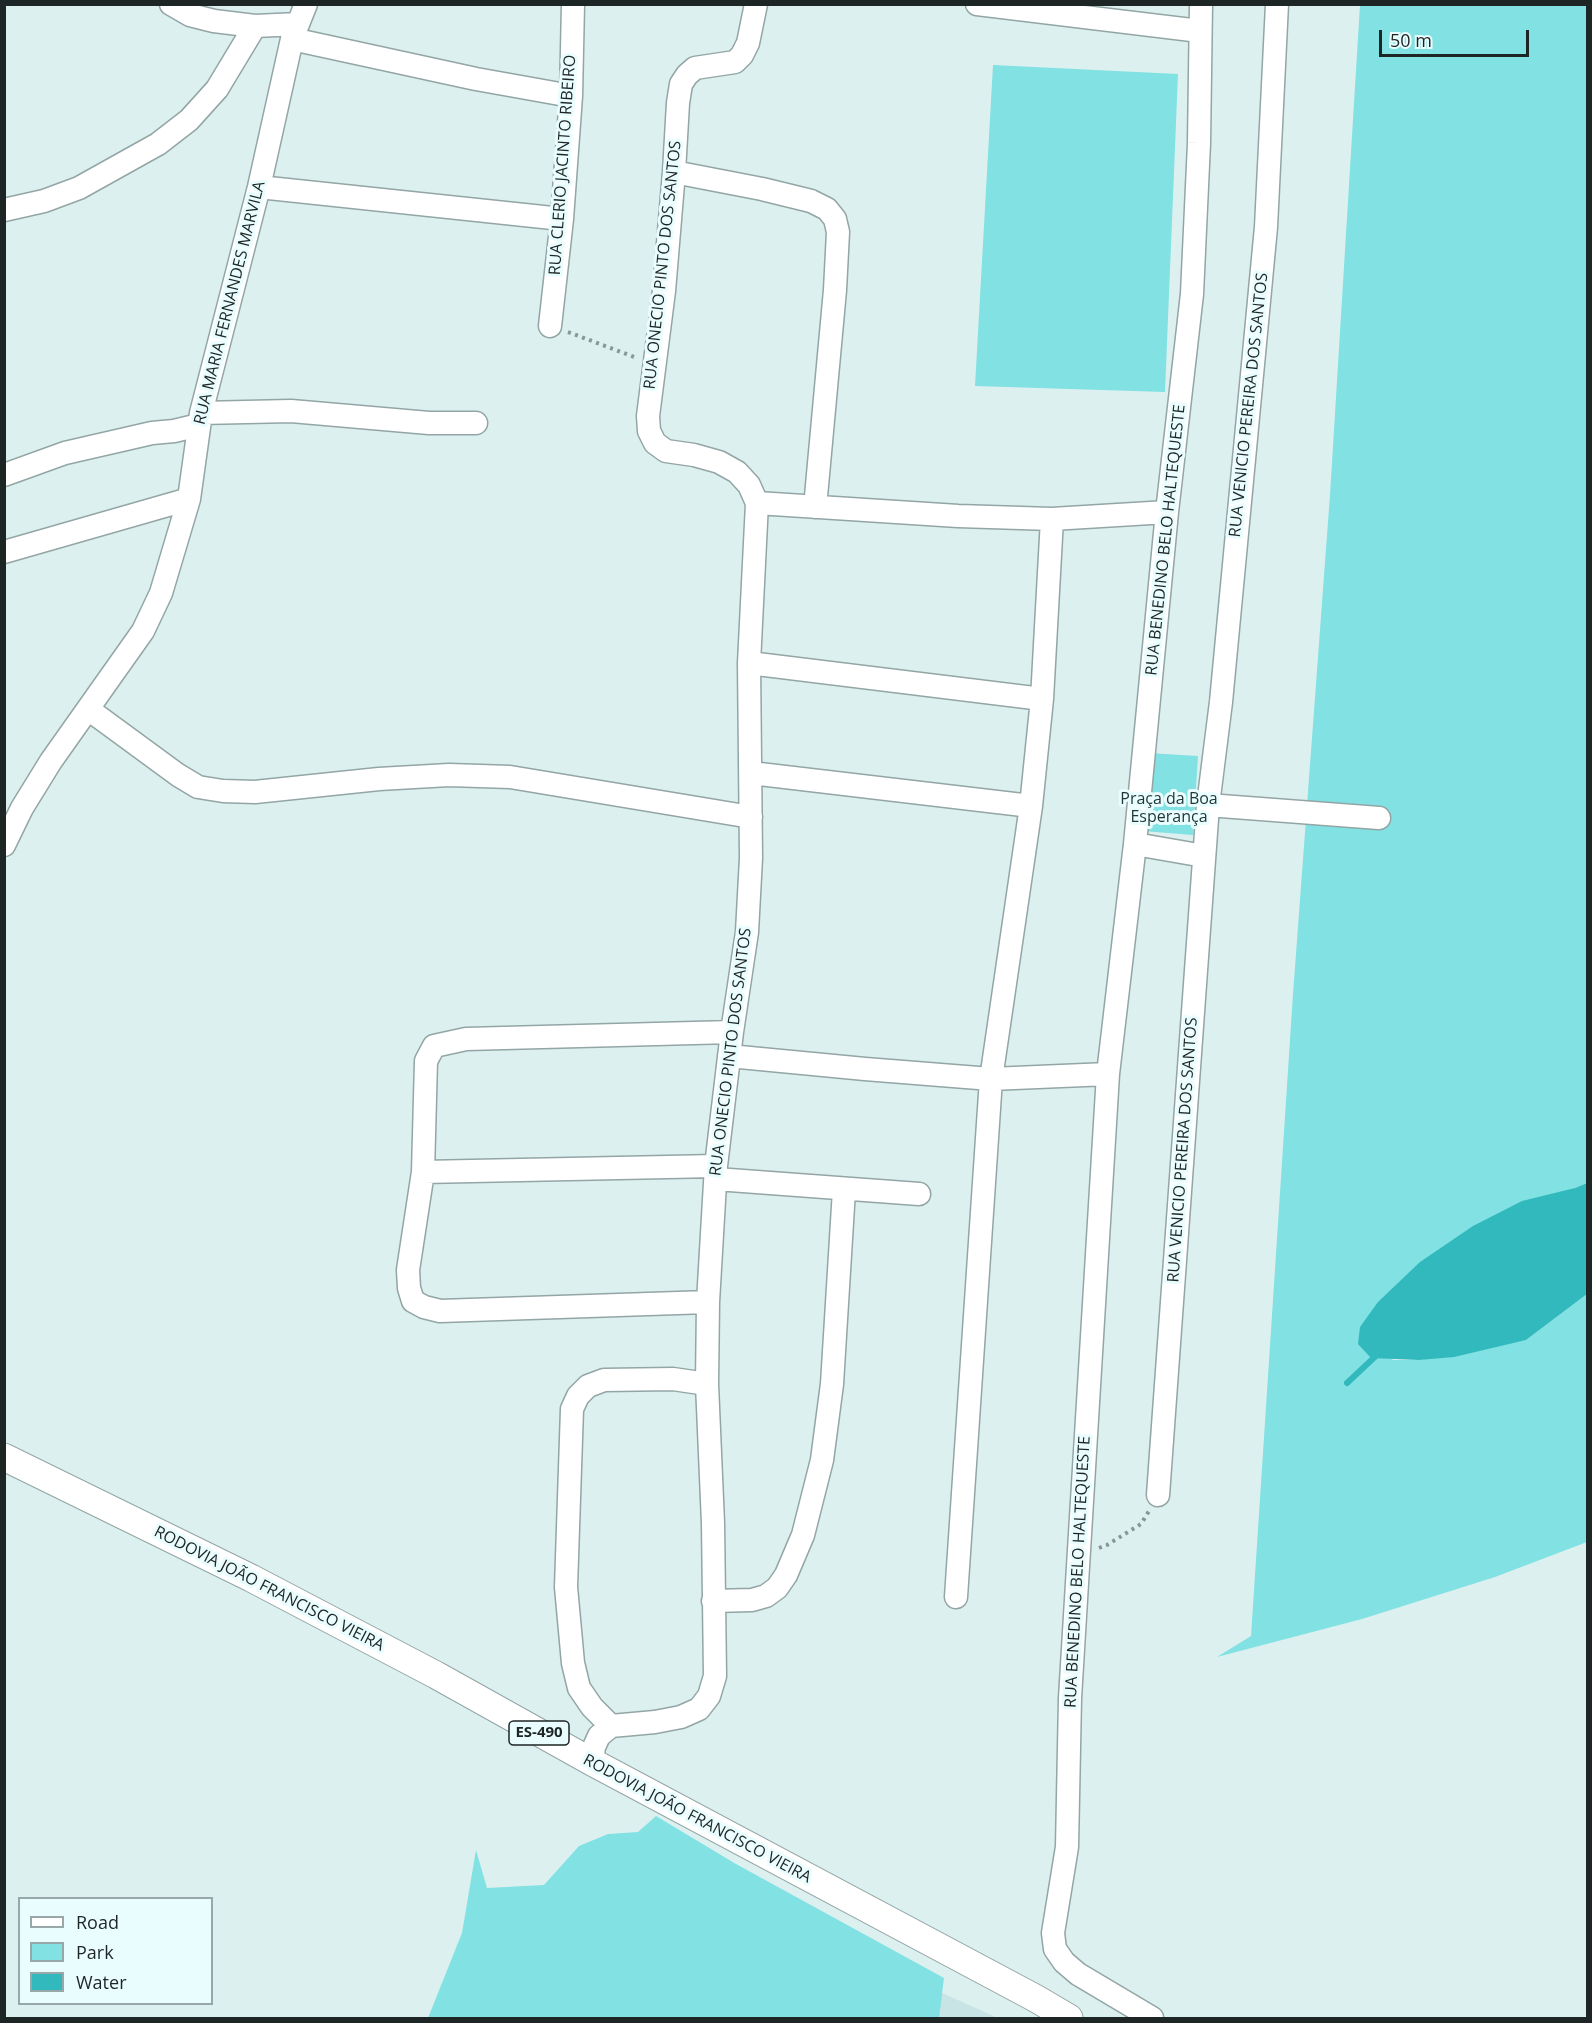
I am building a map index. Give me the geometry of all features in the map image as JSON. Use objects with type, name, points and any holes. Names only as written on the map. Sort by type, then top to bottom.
[{"type":"main road","name":"RODOVIA JOÃO FRANCISCO VIEIRA","points":[[4,1457],[313,1610],[592,1762],[1035,1998],[1069,2019]]},
{"type":"street","points":[[171,4],[190,15],[214,21],[255,26],[299,22],[476,79],[571,96]]},
{"type":"street","name":"RUA CLERIO JACINTO RIBEIRO","points":[[550,326],[562,219],[571,96],[573,4]]},
{"type":"street","name":"RUA ONECIO PINTO DOS SANTOS","points":[[611,1726],[681,1717],[699,1709],[710,1696],[715,1676],[713,1523],[707,1384],[708,1302],[716,1172],[732,1032],[747,932],[751,858],[749,663],[757,503],[749,485],[737,472],[719,462],[666,451],[655,443],[649,431],[648,416],[655,364],[681,84],[695,68],[735,62],[742,55],[748,43],[756,4]]},
{"type":"street","points":[[977,4],[1200,31]]},
{"type":"street","name":"RUA BENEDINO BELO HALTEQUESTE","points":[[1152,2019],[1078,1974],[1064,1962],[1055,1948],[1054,1923],[1067,1847],[1070,1698],[1108,1074],[1135,844],[1167,512],[1192,294],[1199,143],[1201,4]]},
{"type":"street","name":"RUA VENICIO PEREIRA DOS SANTOS","points":[[1158,1495],[1208,805],[1221,702],[1266,227],[1277,4]]},
{"type":"street","name":"RUA MARIA FERNANDES MARVILA","points":[[4,845],[22,808],[51,761],[143,631],[160,592],[189,499],[200,419],[299,22]]},
{"type":"street","points":[[4,210],[44,201],[79,188],[158,144],[189,120],[217,89],[255,26]]},
{"type":"street","points":[[674,172],[811,201],[826,209],[835,219],[838,232],[836,268],[815,507]]},
{"type":"street","points":[[259,187],[562,219]]},
{"type":"street","points":[[4,475],[65,453],[152,433],[174,431],[200,419],[291,411],[429,423],[476,423]]},
{"type":"street","points":[[4,552],[189,499]]},
{"type":"street","points":[[757,503],[958,516],[1052,519],[1167,512]]},
{"type":"street","points":[[956,1597],[991,1079],[1031,806],[1042,699],[1052,519]]},
{"type":"street","points":[[749,663],[1042,699]]},
{"type":"street","points":[[88,709],[198,787],[223,791],[255,792],[379,779],[449,775],[510,777],[751,817]]},
{"type":"street","points":[[751,773],[1031,806]]},
{"type":"street","points":[[1208,805],[1379,818]]},
{"type":"street","points":[[1135,844],[1204,856]]},
{"type":"street","points":[[708,1302],[440,1311],[424,1307],[413,1301],[409,1288],[408,1270],[423,1172],[426,1061],[434,1046],[466,1039],[732,1032]]},
{"type":"street","points":[[729,1056],[991,1079],[1108,1074]]},
{"type":"street","points":[[423,1172],[716,1172],[844,1190],[920,1194]]},
{"type":"street","points":[[714,1601],[752,1600],[766,1596],[777,1588],[786,1575],[803,1535],[822,1460],[832,1384],[844,1190]]},
{"type":"street","points":[[592,1762],[594,1747],[599,1736],[611,1726],[592,1707],[579,1688],[573,1663],[566,1587],[572,1409],[578,1396],[588,1386],[604,1380],[673,1379],[707,1384]]},
{"type":"path","points":[[550,326],[655,364]]},
{"type":"path","points":[[1078,1554],[1107,1545],[1141,1524],[1158,1495]]},
{"type":"shaded area","points":[[940,1992],[998,2018],[936,2018]]},
{"type":"green space","points":[[1360,5],[1587,5],[1587,1183],[1575,1188],[1392,1360],[1419,1360],[1526,1340],[1587,1294],[1587,1542],[1495,1577],[1362,1619],[1217,1657],[1251,1636],[1293,994],[1330,495]]},
{"type":"green space","points":[[993,65],[1178,74],[1165,392],[975,386]]},
{"type":"green space","name":"Praça da Boa Esperança","points":[[1149,753],[1198,756],[1193,835],[1142,831]]},
{"type":"green space","points":[[656,1816],[736,1864],[944,1978],[939,2018],[428,2018],[462,1933],[476,1850],[487,1888],[544,1885],[579,1846],[608,1834],[638,1832]]},
{"type":"water","points":[[1587,1183],[1587,1294],[1526,1340],[1454,1357],[1419,1360],[1371,1358],[1358,1344],[1360,1327],[1378,1302],[1420,1262],[1473,1226],[1522,1201]]},
{"type":"waterway","points":[[1347,1383],[1379,1353]]}]
